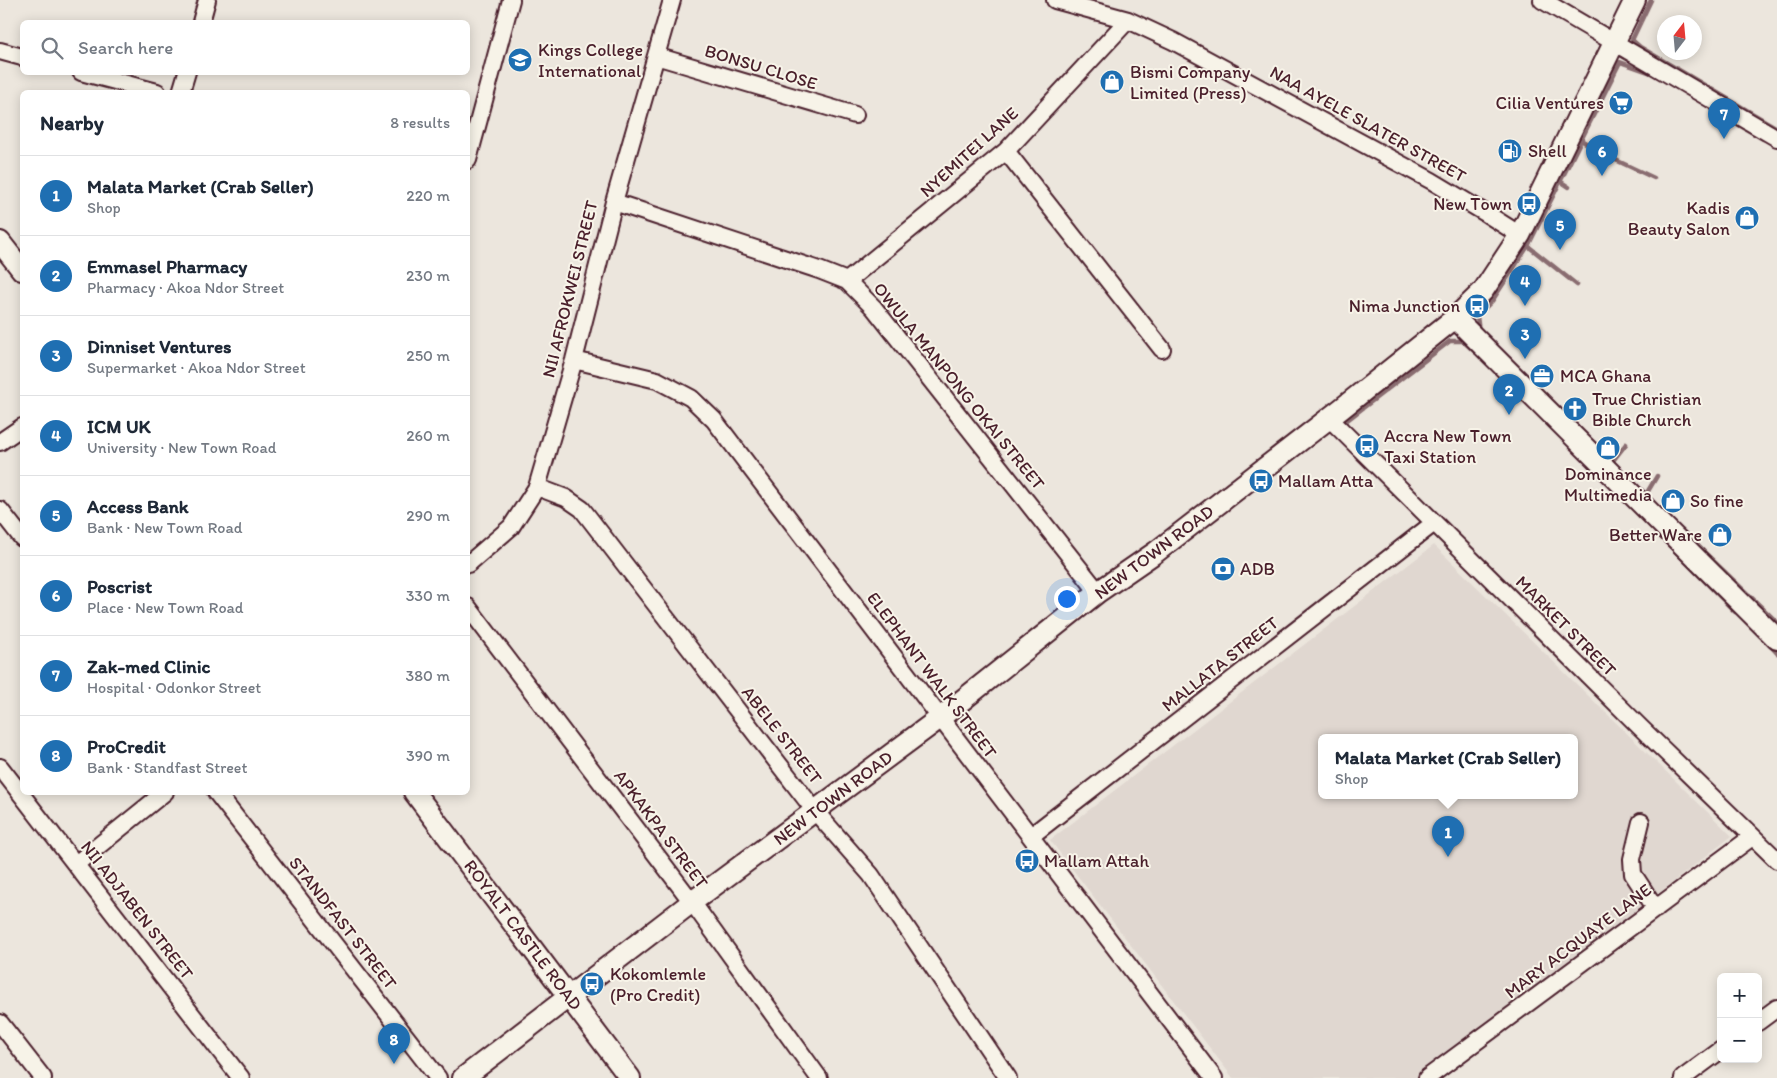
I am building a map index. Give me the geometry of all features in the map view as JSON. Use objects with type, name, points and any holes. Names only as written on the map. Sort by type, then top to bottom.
[{"type":"street","points":[[202,20],[207,0]]},
{"type":"street","points":[[470,153],[511,0]]},
{"type":"street","name":"NII AFROKWEI STREET","points":[[470,562],[511,527],[537,487],[574,360],[614,202],[672,0]]},
{"type":"street","name":"NAA AYELE SLATER STREET","points":[[1055,0],[1128,20],[1172,41],[1432,181],[1520,235]]},
{"type":"street","points":[[1542,0],[1777,138]]},
{"type":"street","name":"NEW TOWN ROAD","points":[[463,1078],[692,902],[940,718],[1098,592],[1156,552],[1455,318],[1483,291],[1520,235],[1635,0]]},
{"type":"street","name":"NYEMITEI LANE","points":[[847,280],[1006,151],[1128,20]]},
{"type":"street","points":[[0,51],[20,56]]},
{"type":"street","name":"BONSU CLOSE","points":[[656,56],[855,116]]},
{"type":"street","points":[[92,75],[149,90]]},
{"type":"street","points":[[182,90],[186,75]]},
{"type":"street","points":[[1006,151],[1162,349]]},
{"type":"street","name":"OWULA MANPONG OKAI STREET","points":[[614,202],[847,280],[874,308],[1098,592]]},
{"type":"street","points":[[0,242],[20,267]]},
{"type":"street","points":[[1455,318],[1777,639]]},
{"type":"street","name":"ELEPHANT WALK STREET","points":[[574,360],[657,380],[691,398],[714,420],[1214,1078]]},
{"type":"street","name":"MARKET STREET","points":[[1329,418],[1364,450],[1434,523],[1777,860]]},
{"type":"street","points":[[0,442],[20,428]]},
{"type":"street","name":"ABELE STREET","points":[[537,487],[566,498],[582,509],[815,811],[871,876],[1008,1078]]},
{"type":"street","points":[[0,510],[20,535]]},
{"type":"street","name":"MALLATA STREET","points":[[1031,836],[1434,523]]},
{"type":"street","name":"APKAKPA STREET","points":[[470,610],[692,902],[820,1078]]},
{"type":"street","name":"NII ADJABEN STREET","points":[[0,767],[20,793]]},
{"type":"street","name":"NII ADJABEN STREET","points":[[22,795],[241,1078]]},
{"type":"street","points":[[76,864],[162,795]]},
{"type":"street","name":"STANDFAST STREET","points":[[218,795],[438,1078]]},
{"type":"street","name":"ROYALT CASTLE ROAD","points":[[416,795],[630,1078]]},
{"type":"street","points":[[1641,822],[1632,859],[1634,874],[1656,909]]},
{"type":"street","name":"MARY ACQUAYE LANE","points":[[1427,1078],[1752,837]]},
{"type":"street","points":[[1762,1019],[1777,1008]]},
{"type":"street","points":[[0,1023],[43,1078]]},
{"type":"street","points":[[1683,1078],[1717,1053]]},
{"type":"shaded area","points":[[1434,545],[1732,836],[1421,1078],[1233,1078],[1050,840]]},
{"type":"waterway","points":[[1651,0],[1632,40],[1640,47],[1777,128]]},
{"type":"waterway","points":[[1479,332],[1477,316],[1492,301],[1528,246],[1620,62],[1651,73]]},
{"type":"waterway","points":[[1739,125],[1763,139]]},
{"type":"waterway","points":[[1581,140],[1605,155],[1654,178]]},
{"type":"waterway","points":[[1560,181],[1569,187]]},
{"type":"waterway","points":[[1528,246],[1577,285]]},
{"type":"waterway","points":[[1346,421],[1450,341],[1463,341],[1475,352]]},
{"type":"waterway","points":[[1611,463],[1626,444]]},
{"type":"waterway","points":[[1645,496],[1657,476]]},
{"type":"waterway","points":[[1670,519],[1777,622]]},
{"type":"waterway","points":[[1656,532],[1735,612]]},
{"type":"waterway","points":[[1768,643],[1777,653]]},
{"type":"place","name":"Kings College International","points":[[520,60]]},
{"type":"place","name":"Bismi Company Limited (Press)","points":[[1112,82]]},
{"type":"place","name":"Cilia Ventures","points":[[1621,103]]},
{"type":"place","name":"Zak-med Clinic","points":[[1724,139]]},
{"type":"place","name":"Shell","points":[[1510,151]]},
{"type":"place","name":"Poscrist","points":[[1602,176]]},
{"type":"place","name":"New Town","points":[[1529,204]]},
{"type":"place","name":"Kadis Beauty Salon","points":[[1747,218]]},
{"type":"place","name":"Access Bank","points":[[1560,250]]},
{"type":"place","name":"Nima Junction","points":[[1477,306]]},
{"type":"place","name":"ICM UK","points":[[1525,306]]},
{"type":"place","name":"Dinniset Ventures","points":[[1525,359]]},
{"type":"place","name":"MCA Ghana","points":[[1542,376]]},
{"type":"place","name":"True Christian Bible Church","points":[[1575,409]]},
{"type":"place","name":"Emmasel Pharmacy","points":[[1509,415]]},
{"type":"place","name":"Accra New Town Taxi Station","points":[[1367,446]]},
{"type":"place","name":"Dominance Multimedia","points":[[1608,448]]},
{"type":"place","name":"Mallam Atta","points":[[1261,481]]},
{"type":"place","name":"So fine","points":[[1673,501]]},
{"type":"place","name":"Better Ware","points":[[1720,535]]},
{"type":"place","name":"ADB","points":[[1223,569]]},
{"type":"place","name":"Malata Market (Crab Seller)","points":[[1448,857]]},
{"type":"place","name":"Mallam Attah","points":[[1027,861]]},
{"type":"place","name":"Kokomlemle (Pro Credit)","points":[[592,984]]},
{"type":"place","name":"ProCredit","points":[[394,1064]]}]
